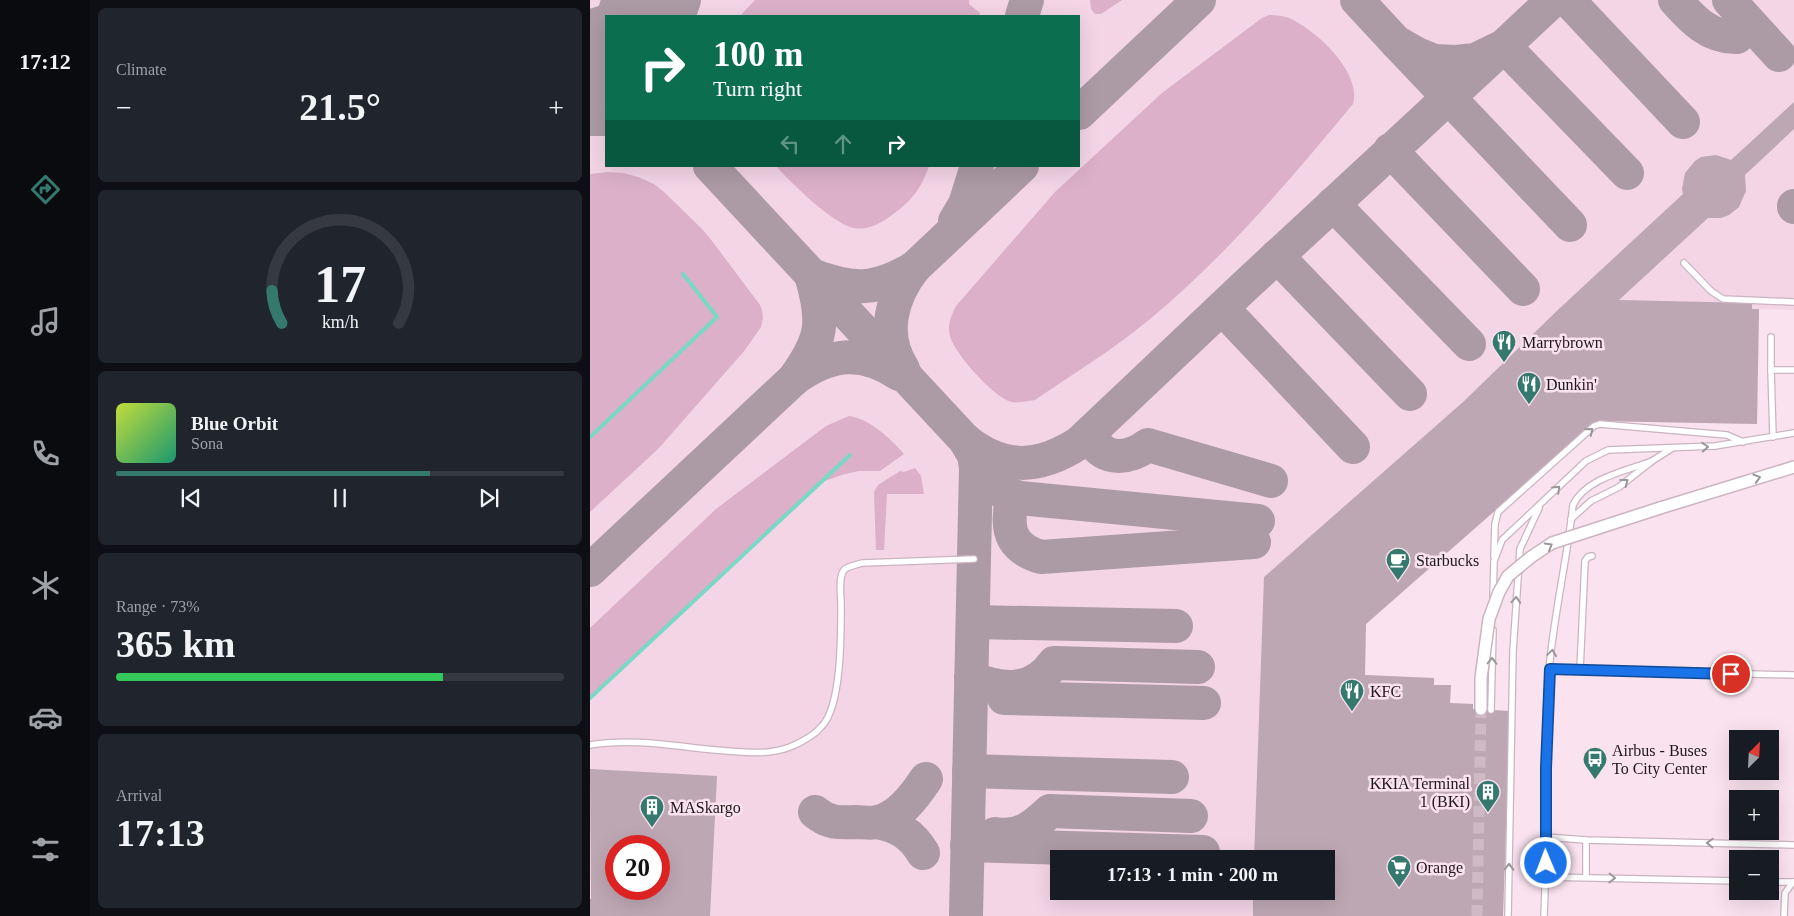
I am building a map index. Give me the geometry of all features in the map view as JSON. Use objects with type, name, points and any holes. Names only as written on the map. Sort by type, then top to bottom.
[{"type":"street","points":[[1486,710],[1481,678],[1489,619],[1499,592],[1508,576],[1531,557],[1552,543],[1794,467]]},
{"type":"lane","points":[[1684,263],[1711,291],[1723,299],[1794,302]]},
{"type":"lane","points":[[1771,337],[1773,437]]},
{"type":"lane","points":[[1771,370],[1794,370]]},
{"type":"lane","points":[[1486,710],[1495,524],[1498,512],[1594,426],[1600,424],[1727,435],[1743,442]]},
{"type":"lane","points":[[1494,560],[1502,540],[1586,461],[1598,454],[1608,450],[1715,446],[1794,433]]},
{"type":"lane","points":[[1571,519],[1591,501],[1619,487],[1652,461],[1672,449]]},
{"type":"lane","points":[[1544,916],[1550,669],[1573,505],[1577,497],[1592,483],[1652,461]]},
{"type":"lane","points":[[1508,916],[1513,651],[1520,548],[1540,505]]},
{"type":"lane","points":[[1580,670],[1585,561],[1588,557],[1592,556]]},
{"type":"lane","points":[[590,745],[607,742],[642,743],[758,754],[789,747],[811,736],[824,726],[830,713],[836,693],[841,634],[840,582],[843,571],[862,563],[974,559]]},
{"type":"lane","points":[[1550,669],[1794,675]]},
{"type":"lane","points":[[1545,837],[1586,840],[1794,845]]},
{"type":"lane","points":[[1586,840],[1586,877]]},
{"type":"lane","points":[[1546,877],[1729,881]]},
{"type":"lane","points":[[1779,882],[1794,882]]},
{"type":"lane","points":[[1784,916],[1785,893],[1794,882]]},
{"type":"shaded area","points":[[590,0],[1794,0],[1794,310],[1759,309],[1757,424],[1597,421],[1366,624],[1365,675],[1434,678],[1434,685],[1451,685],[1450,703],[1473,704],[1473,709],[1510,711],[1503,916],[591,916]]},
{"type":"shaded area","points":[[755,0],[969,0],[969,4],[980,13],[979,15],[741,15]]},
{"type":"shaded area","points":[[1090,0],[1122,0],[1101,14],[1095,14],[1091,9]]},
{"type":"shaded area","points":[[1269,15],[1289,18],[1312,32],[1323,42],[1344,66],[1351,79],[1354,92],[1353,104],[1281,189],[1231,243],[1205,270],[1150,319],[1108,351],[1035,400],[1012,402],[996,393],[967,364],[953,344],[949,324],[956,306],[1055,192],[1162,93],[1262,18]]},
{"type":"shaded area","points":[[777,167],[929,167],[916,192],[902,207],[876,225],[860,229],[845,225],[835,219],[791,182]]},
{"type":"shaded area","points":[[608,172],[638,177],[654,184],[664,192],[712,241],[760,305],[763,318],[761,327],[745,350],[659,448],[590,512],[590,174]]},
{"type":"shaded area","points":[[849,416],[872,425],[904,454],[880,471],[859,471],[819,483],[590,698],[590,628],[716,509],[826,426]]},
{"type":"shaded area","points":[[915,468],[921,476],[924,494],[887,494],[884,550],[876,550],[874,492],[878,485],[900,471],[904,472]]},
{"type":"building","points":[[1794,102],[1794,129],[1745,175],[1746,191],[1739,207],[1729,215],[1721,218],[1708,218],[1619,300],[1752,303],[1752,309],[1759,309],[1757,424],[1597,421],[1366,624],[1365,675],[1434,678],[1434,685],[1451,685],[1450,703],[1473,704],[1473,709],[1510,711],[1503,916],[1253,916],[1253,900],[1335,900],[1335,850],[1254,850],[1264,577],[1463,402],[1561,307],[1683,194],[1685,173],[1695,161],[1701,157],[1716,155],[1731,160]]},
{"type":"building","name":"MASkargo","points":[[590,769],[717,776],[710,916],[590,916]]},
{"type":"waterway","points":[[590,437],[717,317],[683,274]]},
{"type":"waterway","points":[[590,698],[850,455]]},
{"type":"taxiway","points":[[678,15],[684,0]]},
{"type":"taxiway","points":[[1022,15],[1027,0]]},
{"type":"taxiway","points":[[1080,112],[1199,0]]},
{"type":"taxiway","points":[[1357,0],[1396,42],[1434,61],[1456,62],[1475,60],[1504,46],[1553,0]]},
{"type":"taxiway","points":[[1568,0],[1683,122]]},
{"type":"taxiway","points":[[1675,0],[1702,26],[1718,34],[1737,37],[1750,24]]},
{"type":"taxiway","points":[[1729,0],[1779,55]]},
{"type":"taxiway","points":[[1396,42],[1570,225]]},
{"type":"taxiway","points":[[711,167],[965,440],[993,457],[1021,463],[1050,458],[1079,443],[1504,46],[1627,173]]},
{"type":"taxiway","points":[[590,119],[605,119]]},
{"type":"taxiway","points":[[1390,150],[1523,289]]},
{"type":"taxiway","points":[[955,221],[965,204],[977,167]]},
{"type":"taxiway","points":[[811,275],[852,286],[875,285],[900,276],[914,268],[1021,167]]},
{"type":"taxiway","points":[[1333,204],[1469,344]]},
{"type":"taxiway","points":[[1277,256],[1410,394]]},
{"type":"taxiway","points":[[903,369],[892,343],[892,317],[899,292],[914,268]]},
{"type":"taxiway","points":[[590,570],[794,379],[811,352],[819,330],[818,305],[811,275]]},
{"type":"taxiway","points":[[1222,308],[1353,447]]},
{"type":"taxiway","points":[[794,379],[820,364],[846,357],[872,361],[899,374]]},
{"type":"taxiway","points":[[1089,434],[1094,443],[1107,454],[1123,456],[1148,445],[1271,481]]},
{"type":"taxiway","points":[[965,440],[974,455],[976,468],[966,916]]},
{"type":"taxiway","points":[[976,468],[985,480],[995,488],[1020,498],[1258,521]]},
{"type":"taxiway","points":[[1011,506],[1010,524],[1014,539],[1024,549],[1041,557],[1254,542]]},
{"type":"taxiway","points":[[973,622],[1176,626]]},
{"type":"taxiway","points":[[971,678],[994,685],[1016,687],[1036,680],[1054,663],[1198,667]]},
{"type":"taxiway","points":[[1004,698],[1204,703]]},
{"type":"taxiway","points":[[969,771],[1172,777]]},
{"type":"taxiway","points":[[815,812],[834,822],[878,822],[893,816],[899,811],[926,779]]},
{"type":"taxiway","points":[[995,834],[1019,833],[1038,822],[1050,811],[1191,816]]},
{"type":"taxiway","points":[[878,822],[904,832],[919,846],[923,853]]},
{"type":"taxiway","points":[[967,845],[1136,850]]},
{"type":"runway","points":[[641,15],[657,0]]},
{"type":"runway","points":[[590,64],[605,49]]},
{"type":"tunnel","points":[[1477,916],[1481,709]]},
{"type":"place","name":"Marrybrown","points":[[1504,363]]},
{"type":"place","name":"Dunkin'","points":[[1529,405]]},
{"type":"place","name":"Starbucks","points":[[1398,581]]},
{"type":"place","name":"KFC","points":[[1352,712]]},
{"type":"place","name":"Airbus - Buses To City Center","points":[[1595,780]]},
{"type":"place","name":"KKIA Terminal 1 (BKI)","points":[[1488,813]]},
{"type":"place","name":"MASkargo","points":[[652,828]]},
{"type":"place","name":"Orange","points":[[1399,888]]},
{"type":"route","points":[[1546,863],[1546,768],[1550,669],[1731,674]]}]
